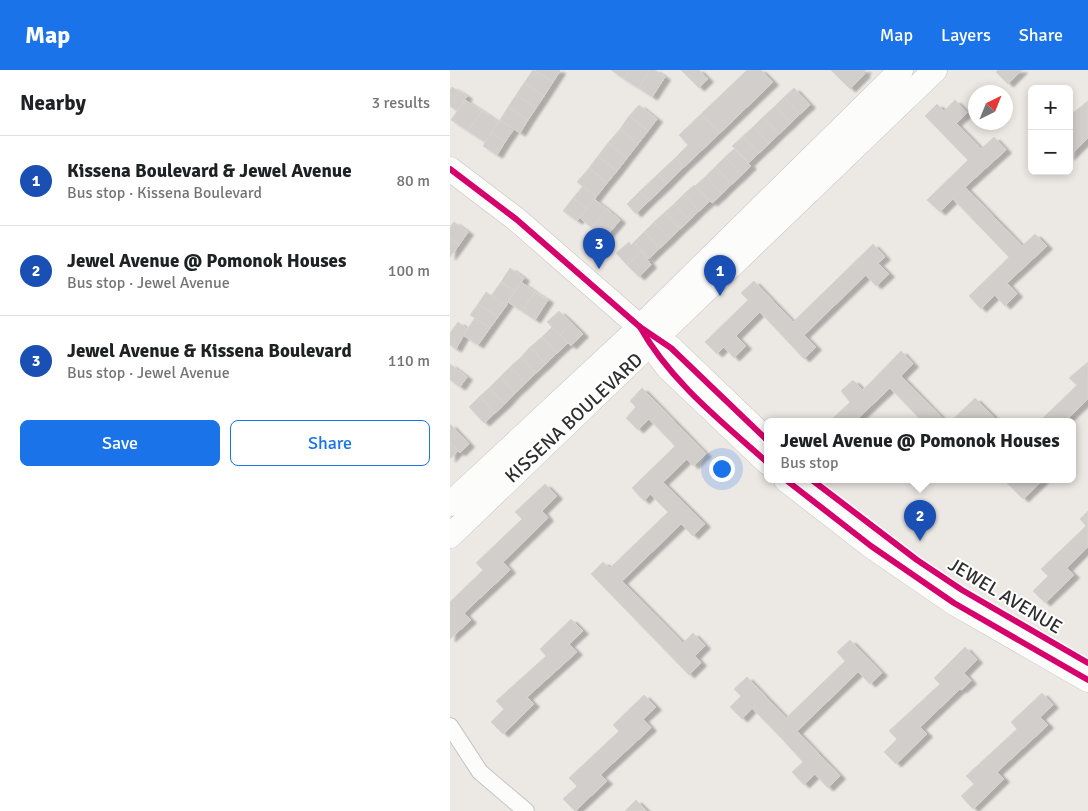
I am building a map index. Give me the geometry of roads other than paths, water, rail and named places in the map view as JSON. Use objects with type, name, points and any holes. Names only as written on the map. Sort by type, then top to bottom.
[{"type":"main road","name":"KISSENA BOULEVARD","points":[[450,536],[649,337],[901,70]]},
{"type":"main road","name":"KISSENA BOULEVARD","points":[[450,504],[649,337],[935,70]]},
{"type":"main road","points":[[450,169],[516,219],[649,337],[681,356],[764,437]]},
{"type":"main road","points":[[649,337],[668,368],[764,459]]},
{"type":"main road","name":"JEWEL AVENUE","points":[[790,483],[864,541],[954,603],[1088,680]]},
{"type":"main road","name":"JEWEL AVENUE","points":[[816,483],[917,560],[962,590],[1088,663]]},
{"type":"street","points":[[450,726],[480,772],[526,811]]},
{"type":"place","name":"Jewel Avenue & Kissena Boulevard","points":[[599,269]]},
{"type":"place","name":"Kissena Boulevard & Jewel Avenue","points":[[720,296]]},
{"type":"place","name":"Jewel Avenue @ Pomonok Houses","points":[[920,541]]}]
